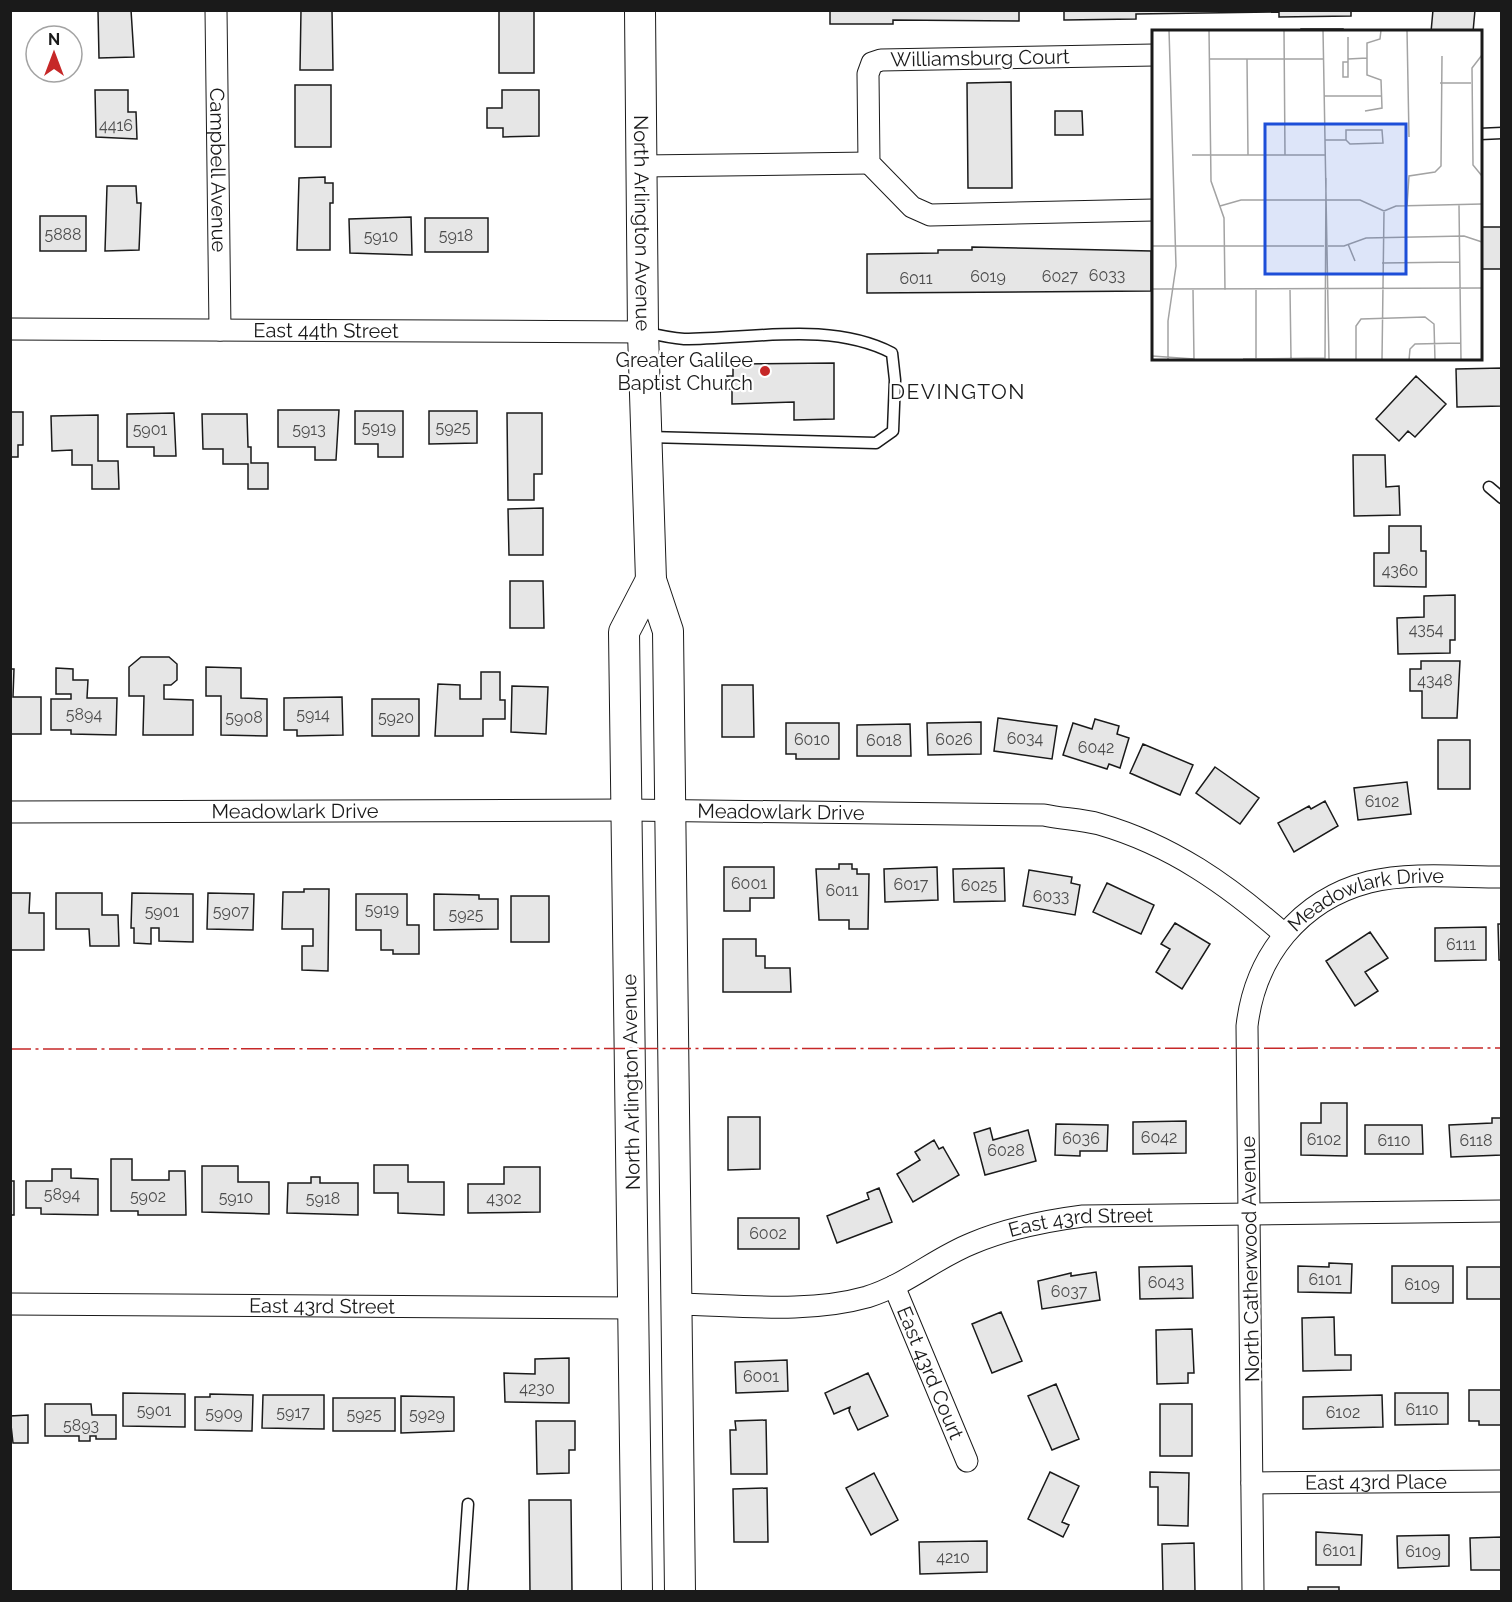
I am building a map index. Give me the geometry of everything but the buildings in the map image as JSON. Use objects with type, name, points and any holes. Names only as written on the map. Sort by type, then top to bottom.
[{"type":"main road","name":"North Arlington Avenue","points":[[640,10],[643,332],[651,580],[668,631],[680,1592]]},
{"type":"main road","name":"North Arlington Avenue","points":[[637,1592],[624,632],[651,580]]},
{"type":"street","name":"Campbell Avenue","points":[[216,10],[220,330]]},
{"type":"street","name":"Williamsburg Court","points":[[869,163],[868,74],[872,63],[881,60],[1152,55]]},
{"type":"street","points":[[642,166],[869,163],[912,207],[930,215],[1152,210]]},
{"type":"street","name":"East 44th Street","points":[[10,329],[643,332]]},
{"type":"street","name":"Meadowlark Drive","points":[[10,812],[628,810],[1017,813],[1062,817],[1098,824],[1172,852],[1229,888],[1284,934],[1328,898],[1370,882],[1403,877],[1502,877]]},
{"type":"street","name":"North Catherwood Avenue","points":[[1253,1592],[1248,1015],[1260,973],[1270,952],[1284,934]]},
{"type":"street","name":"East 43rd Street","points":[[676,1304],[817,1305],[847,1302],[894,1286],[972,1243],[1026,1224],[1083,1216],[1502,1211]]},
{"type":"street","name":"East 43rd Court","points":[[894,1286],[967,1461]]},
{"type":"street","name":"East 43rd Street","points":[[10,1304],[633,1308]]},
{"type":"street","name":"East 43rd Place","points":[[1252,1484],[1502,1481]]},
{"type":"lane","points":[[1482,134],[1502,134]]},
{"type":"lane","points":[[643,332],[682,339],[809,335],[869,341],[892,353],[895,380],[893,431],[876,443],[646,437]]},
{"type":"lane","points":[[1489,487],[1502,498]]},
{"type":"lane","points":[[462,1592],[468,1504]]},
{"type":"power","points":[[10,1049],[1502,1048]]},
{"type":"place","name":"Greater Galilee Baptist Church","points":[[765,371]]},
{"type":"district","name":"DEVINGTON","points":[[958,392]]}]
